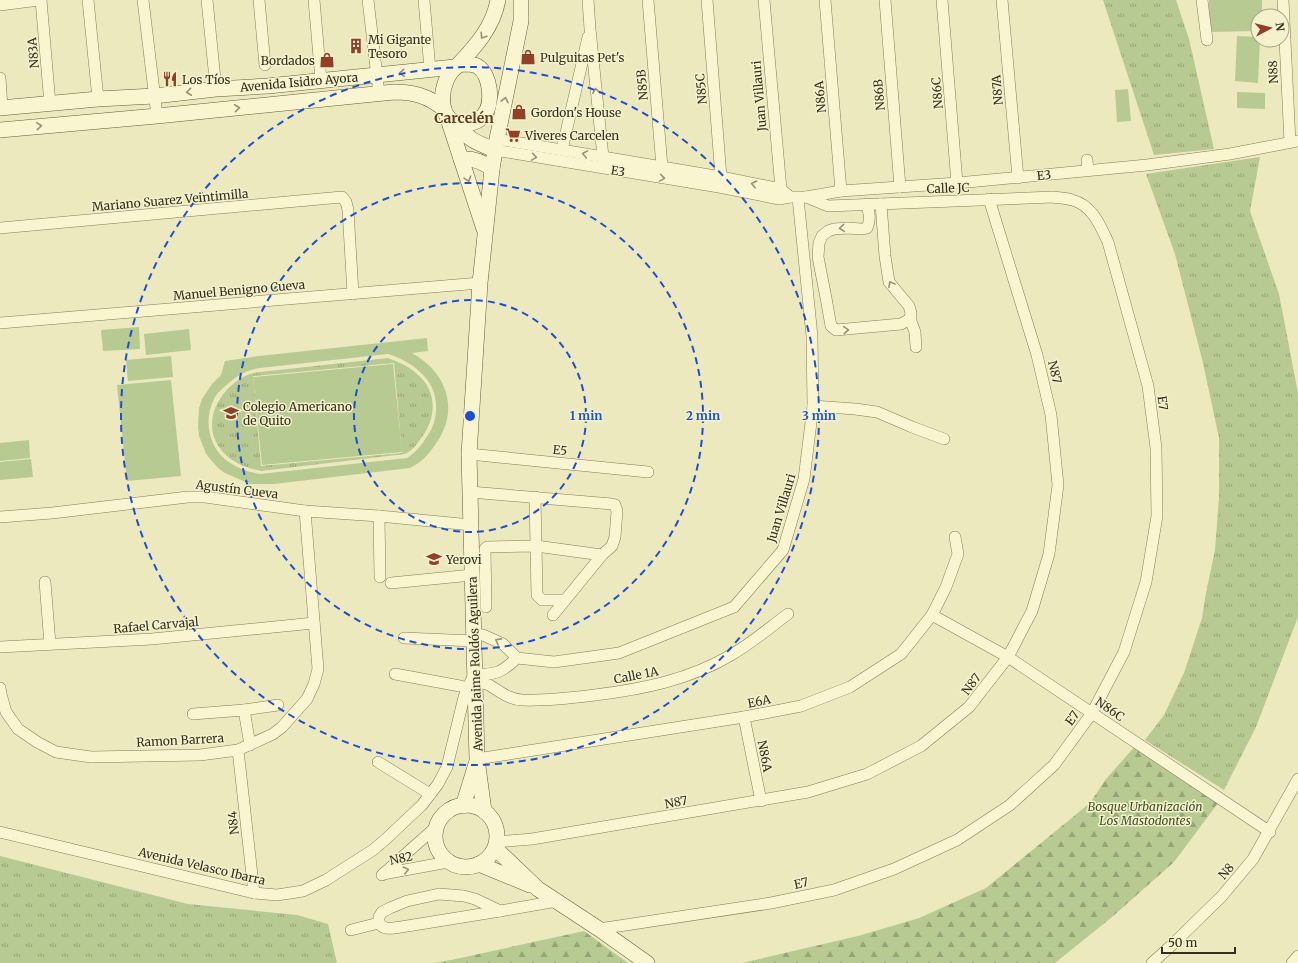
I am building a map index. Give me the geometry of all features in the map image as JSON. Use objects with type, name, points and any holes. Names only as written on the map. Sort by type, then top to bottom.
[{"type":"street","points":[[0,5],[40,0]]},
{"type":"street","name":"N83A","points":[[40,0],[50,104]]},
{"type":"street","points":[[88,0],[98,99]]},
{"type":"street","points":[[143,0],[156,116]]},
{"type":"street","points":[[206,0],[216,89]]},
{"type":"street","points":[[259,0],[265,65]]},
{"type":"street","points":[[314,0],[321,80]]},
{"type":"street","points":[[368,0],[379,94]]},
{"type":"street","points":[[424,0],[430,70]]},
{"type":"street","points":[[485,233],[461,159],[443,94],[445,84],[450,73],[477,44],[490,25],[498,0]]},
{"type":"street","points":[[496,144],[521,20],[520,0]]},
{"type":"street","points":[[588,0],[603,157]]},
{"type":"street","name":"N85B","points":[[648,0],[662,167]]},
{"type":"street","name":"N85C","points":[[707,0],[721,177]]},
{"type":"street","name":"Juan Villauri","points":[[764,0],[781,189]]},
{"type":"street","name":"N86A","points":[[825,0],[841,191]]},
{"type":"street","name":"N86B","points":[[885,0],[900,187]]},
{"type":"street","name":"N86C","points":[[942,0],[957,183]]},
{"type":"street","name":"N87A","points":[[1002,0],[1018,178]]},
{"type":"street","points":[[1202,0],[1207,40]]},
{"type":"street","name":"N88","points":[[1283,0],[1294,142]]},
{"type":"street","points":[[562,150],[590,29]]},
{"type":"street","points":[[449,116],[465,124],[475,122],[484,116],[490,95],[489,86],[483,71],[477,66],[469,64],[456,66]]},
{"type":"street","name":"Avenida Isidro Ayora","points":[[1,108],[98,99],[154,96],[216,89],[268,86],[376,74],[430,70],[456,66]]},
{"type":"street","points":[[0,78],[1,130]]},
{"type":"street","name":"Avenida Isidro Ayora","points":[[1,130],[394,92],[414,94],[433,101],[449,116]]},
{"type":"street","points":[[488,105],[492,132],[496,144]]},
{"type":"street","name":"E3","points":[[449,116],[464,134],[474,141],[562,150],[721,177],[781,189]]},
{"type":"street","name":"E3","points":[[496,144],[779,199],[798,198],[841,191],[1018,178],[1088,165],[1146,165],[1230,154],[1294,142]]},
{"type":"street","name":"Avenida Jaime Roldós Aguilera","points":[[484,811],[477,759],[472,681],[474,637],[469,454],[480,283],[496,144]]},
{"type":"street","points":[[461,159],[480,162],[492,169]]},
{"type":"street","points":[[781,189],[798,198]]},
{"type":"street","name":"Mariano Suarez Veintimilla","points":[[0,228],[342,197],[346,202],[348,210],[353,294]]},
{"type":"street","name":"Calle JC","points":[[798,198],[828,206],[1053,197],[1073,200],[1089,209]]},
{"type":"street","name":"Juan Villauri","points":[[517,658],[554,662],[619,653],[734,607],[783,550],[804,478],[813,406],[812,336],[798,198]]},
{"type":"street","name":"N87","points":[[495,845],[761,801],[808,792],[867,774],[921,746],[969,707],[1008,657],[1032,612],[1049,554],[1058,484],[1051,415],[1041,370],[989,200]]},
{"type":"street","points":[[867,204],[870,215],[870,223],[867,228],[834,229],[828,231],[822,236],[819,243],[818,257],[831,326],[836,330],[845,330],[901,324],[910,319]]},
{"type":"street","points":[[881,204],[885,256],[889,282],[909,306],[911,313],[910,319],[915,332],[916,347]]},
{"type":"street","name":"E7","points":[[599,929],[778,902],[834,890],[894,869],[957,840],[1010,805],[1054,765],[1092,712],[1124,652],[1146,582],[1157,516],[1156,448],[1148,386],[1108,242],[1099,222],[1089,209]]},
{"type":"street","name":"Manuel Benigno Cueva","points":[[0,323],[480,283]]},
{"type":"street","points":[[813,406],[877,412],[944,439]]},
{"type":"street","name":"E5","points":[[469,454],[648,472]]},
{"type":"street","points":[[470,492],[615,505],[617,511],[614,541],[612,546],[602,555],[553,615]]},
{"type":"street","name":"Agustín Cueva","points":[[0,517],[64,512],[188,497],[205,497],[305,511],[379,516],[471,525]]},
{"type":"street","points":[[535,497],[537,595],[542,600],[565,600]]},
{"type":"street","name":"Ramon Barrera","points":[[0,688],[0,694],[6,712],[18,729],[37,742],[56,752],[91,756],[200,754],[238,750],[273,734],[282,727],[307,699],[314,684],[318,669],[305,511]]},
{"type":"street","points":[[379,516],[380,577]]},
{"type":"street","name":"E6A","points":[[477,759],[744,717],[801,706],[850,687],[901,654],[932,615],[946,587],[958,554],[955,536]]},
{"type":"street","points":[[486,607],[487,546],[536,546],[602,555]]},
{"type":"street","points":[[391,583],[472,576]]},
{"type":"street","points":[[45,582],[50,644]]},
{"type":"street","name":"Calle 1A","points":[[472,681],[489,685],[500,693],[522,700],[567,698],[660,685],[696,673],[731,656],[788,614]]},
{"type":"street","name":"N86C","points":[[932,615],[1008,657],[1270,832]]},
{"type":"street","name":"Rafael Carvajal","points":[[0,647],[152,639],[314,623]]},
{"type":"street","points":[[395,674],[460,686],[506,669],[517,658],[503,644],[483,635],[474,637],[404,638]]},
{"type":"street","name":"Avenida Velasco Ibarra","points":[[0,832],[254,893],[277,895],[303,891],[326,880],[358,861],[387,838],[422,805],[438,784],[447,767],[464,697],[472,681]]},
{"type":"street","points":[[193,714],[244,710],[278,705]]},
{"type":"street","points":[[244,710],[250,745]]},
{"type":"street","name":"N86A","points":[[744,717],[761,801]]},
{"type":"street","name":"N84","points":[[238,750],[254,893]]},
{"type":"street","name":"Avenida Jaime Roldós Aguilera","points":[[463,806],[477,759]]},
{"type":"street","points":[[378,762],[430,794]]},
{"type":"street","name":"N8","points":[[1152,963],[1222,896],[1253,859],[1270,832],[1298,780]]},
{"type":"street","points":[[463,806],[478,808],[484,811],[494,825],[497,834],[491,855],[486,860],[471,867],[455,866],[448,862],[442,857],[438,850],[435,835],[439,820],[456,807],[463,806]]},
{"type":"street","name":"N82","points":[[436,827],[382,875],[448,862]]},
{"type":"street","points":[[495,845],[538,889]]},
{"type":"street","points":[[479,864],[538,889],[647,963]]},
{"type":"street","points":[[500,911],[487,904],[464,896],[439,894],[407,901],[390,908],[382,912],[379,918],[379,923],[385,928],[393,928],[465,917],[500,911],[557,901]]},
{"type":"street","points":[[351,930],[379,923]]},
{"type":"street","points":[[1292,963],[1298,956]]},
{"type":"green space","points":[[1103,0],[1176,0],[1189,39],[1214,149],[1154,155]]},
{"type":"green space","points":[[1209,0],[1262,0],[1262,8],[1250,8],[1250,31],[1209,32]]},
{"type":"green space","points":[[1237,36],[1250,37],[1250,48],[1260,48],[1258,83],[1235,81]]},
{"type":"green space","points":[[1128,89],[1131,121],[1117,122],[1115,90]]},
{"type":"green space","points":[[1237,92],[1265,93],[1265,109],[1237,108]]},
{"type":"green space","points":[[1260,157],[1250,211],[1279,294],[1298,393],[1298,617],[1256,727],[1224,790],[1145,740],[1164,715],[1184,673],[1202,618],[1215,550],[1219,497],[1219,438],[1203,363],[1175,254],[1146,174]]},
{"type":"green space","points":[[139,327],[140,349],[103,351],[101,330]]},
{"type":"green space","points":[[189,329],[191,350],[146,355],[144,334]]},
{"type":"green space","points":[[427,338],[428,351],[412,353],[424,361],[442,382],[448,406],[447,419],[443,432],[427,456],[410,468],[274,484],[250,484],[225,473],[218,468],[206,454],[199,436],[199,408],[202,399],[212,384],[221,375],[225,361]],"holes":[[[388,354],[405,361],[420,372],[427,379],[435,395],[436,413],[431,430],[419,447],[407,458],[260,474],[249,472],[232,464],[224,458],[213,443],[209,425],[211,406],[215,397],[220,391],[244,373],[260,368]]]},
{"type":"green space","points":[[171,356],[173,377],[128,381],[126,360]]},
{"type":"green space","points":[[388,358],[403,364],[424,380],[433,404],[430,421],[427,429],[413,449],[405,454],[261,471],[252,469],[235,462],[219,448],[212,429],[212,419],[219,400],[233,384],[249,374]],"holes":[[[394,363],[402,453],[261,466],[253,376]]]},
{"type":"green space","points":[[393,364],[402,452],[262,465],[253,377]]},
{"type":"green space","points":[[171,380],[181,476],[127,481],[117,385]]},
{"type":"green space","points":[[29,440],[30,458],[0,461],[0,443]]},
{"type":"green space","points":[[31,459],[33,477],[0,480],[0,462]]},
{"type":"green space","name":"Bosque Urbanización Los Mastodontes","points":[[1138,743],[1221,799],[1174,862],[1112,917],[1055,963],[742,963],[858,936],[919,918],[986,888],[1090,803],[1106,779]]},
{"type":"green space","points":[[0,856],[188,904],[297,915],[328,924],[337,963],[0,963]]},
{"type":"green space","points":[[584,931],[628,963],[433,963],[451,960]]},
{"type":"place","name":"Mi Gigante Tesoro","points":[[356,46]]},
{"type":"place","name":"Pulguitas Pet's","points":[[528,57]]},
{"type":"place","name":"Bordados","points":[[327,60]]},
{"type":"place","name":"Los Tíos","points":[[170,79]]},
{"type":"place","name":"Gordon's House","points":[[519,112]]},
{"type":"place","name":"Viveres Carcelen","points":[[513,135]]},
{"type":"place","name":"Colegio Americano de Quito","points":[[231,413]]},
{"type":"place","name":"Yerovi","points":[[434,559]]},
{"type":"district","name":"Carcelén","points":[[464,118]]}]
